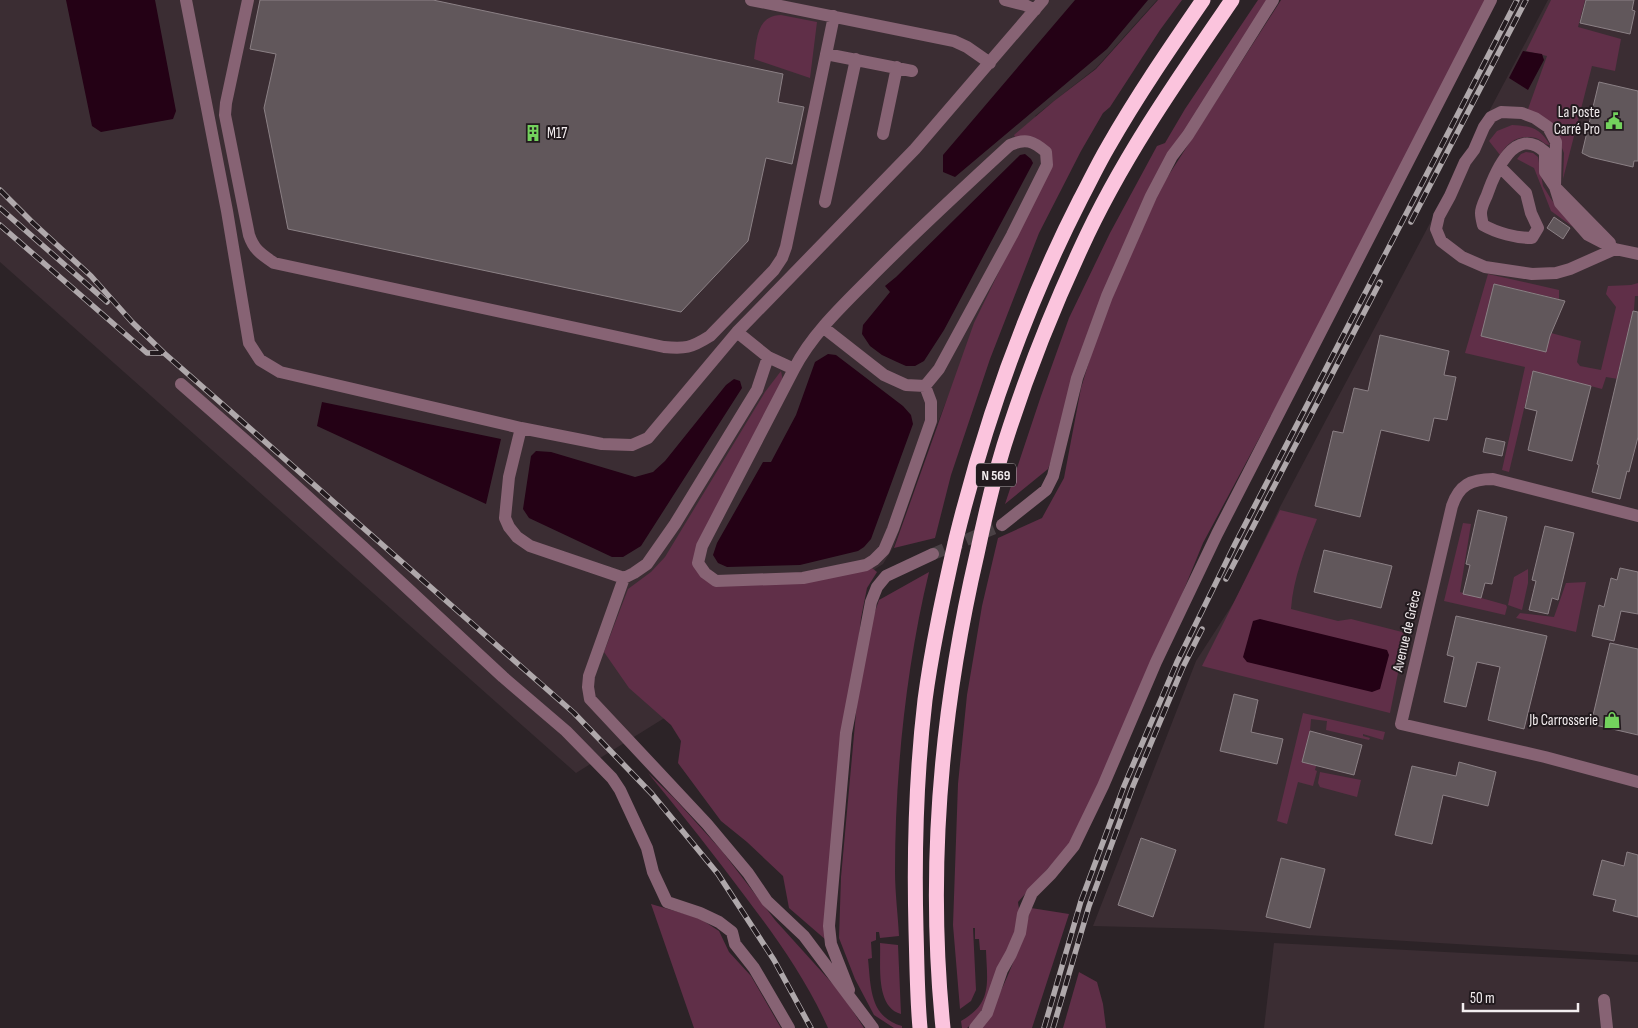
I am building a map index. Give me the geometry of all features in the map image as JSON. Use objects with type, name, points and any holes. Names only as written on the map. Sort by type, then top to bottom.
[{"type":"highway","name":"N 569","points":[[920,1028],[914,866],[925,700],[942,601],[963,512],[987,425],[1024,322],[1066,228],[1107,149],[1153,74],[1203,0]]},
{"type":"highway","name":"N 569","points":[[943,1028],[940,1002],[937,874],[939,798],[948,702],[964,608],[986,514],[1010,427],[1046,330],[1082,247],[1127,160],[1174,84],[1232,0]]},
{"type":"street","points":[[186,0],[227,211],[249,343],[260,360],[280,372],[521,428],[602,444],[632,445],[648,438],[737,332],[915,149],[1044,0]]},
{"type":"street","points":[[248,0],[226,103],[225,116],[249,235],[253,247],[261,254],[274,263],[664,347],[683,349],[698,344],[710,336],[774,270],[782,258],[786,247],[834,16]]},
{"type":"street","points":[[751,0],[954,41],[967,47],[990,63]]},
{"type":"street","points":[[1005,0],[1025,5],[1034,10]]},
{"type":"street","points":[[1002,525],[1046,490],[1054,476],[1077,378],[1106,296],[1151,196],[1172,156],[1188,135],[1273,0]]},
{"type":"street","points":[[975,1028],[987,1013],[1002,970],[1020,932],[1023,914],[1032,893],[1051,874],[1074,846],[1103,786],[1156,662],[1217,534],[1491,0]]},
{"type":"street","points":[[826,54],[912,71]]},
{"type":"street","points":[[825,202],[856,59]]},
{"type":"street","points":[[883,134],[897,68]]},
{"type":"street","points":[[1555,187],[1556,142],[1548,127],[1529,116],[1501,112],[1491,117],[1484,127],[1439,216],[1436,229],[1441,242],[1462,257],[1485,267],[1532,274],[1556,273],[1570,269],[1615,249],[1638,254]]},
{"type":"street","points":[[824,328],[884,375],[906,385],[924,386],[940,369],[1047,165],[1046,152],[1036,144],[1021,140],[1010,145],[908,238],[847,302],[824,328],[803,352],[702,546],[698,563],[704,573],[716,581],[803,578],[866,565],[874,560],[884,550],[893,530],[931,421],[931,402],[924,386]]},
{"type":"street","points":[[1500,166],[1526,193],[1531,213],[1538,228],[1532,238],[1524,238],[1492,230],[1483,224],[1480,212],[1495,172],[1515,147],[1524,143],[1532,143],[1545,152],[1545,172],[1555,187],[1594,225],[1615,249]]},
{"type":"street","points":[[737,332],[768,357],[794,369]]},
{"type":"street","points":[[768,357],[757,390],[675,524],[647,564],[624,578],[589,676],[588,687],[590,699],[707,824],[748,873],[767,901],[804,936],[872,1028]]},
{"type":"street","points":[[181,384],[327,514],[503,677],[566,731],[612,778],[620,790],[647,848],[653,872],[667,902],[713,919],[732,932],[736,944],[754,968],[789,1028]]},
{"type":"street","points":[[521,428],[509,477],[505,518],[509,527],[517,537],[530,546],[624,578]]},
{"type":"street","name":"Avenue de Grèce","points":[[1638,516],[1493,479],[1475,481],[1460,489],[1452,506],[1401,724],[1545,757],[1638,782]]},
{"type":"street","points":[[882,1028],[855,1006],[831,944],[829,926],[846,734],[871,602],[877,587],[886,576],[933,554]]},
{"type":"street","points":[[874,560],[886,576]]},
{"type":"street","points":[[1604,1000],[1607,1028]]},
{"type":"shaded area","points":[[0,0],[1157,0],[1096,68],[1035,116],[1069,148],[977,324],[932,437],[894,546],[883,564],[875,569],[846,605],[576,773],[0,262]]},
{"type":"shaded area","points":[[66,0],[155,0],[176,111],[173,119],[101,132],[92,126]]},
{"type":"shaded area","points":[[1075,0],[1148,0],[1107,49],[955,177],[943,172],[943,155]]},
{"type":"shaded area","points":[[1158,0],[1182,0],[1160,30],[1110,107],[1103,113],[1081,151],[1039,233],[990,359],[951,475],[935,538],[894,548],[974,323],[1029,210],[1046,147],[1036,139],[1015,137],[1014,135],[1096,69]]},
{"type":"shaded area","points":[[1258,0],[1271,0],[1152,184],[1048,469],[1005,504],[1069,318],[1110,233],[1157,146],[1165,143],[1185,109]]},
{"type":"shaded area","points":[[1281,0],[1487,0],[1300,362],[1203,543],[1176,609],[1075,838],[1018,902],[1020,916],[1015,940],[978,1018],[967,1028],[962,1028],[961,1021],[979,1007],[983,999],[986,991],[987,972],[986,950],[980,950],[979,939],[975,939],[975,928],[973,928],[976,990],[971,1001],[960,1009],[953,925],[958,784],[967,695],[982,606],[998,538],[1042,518],[1064,478],[1081,388],[1102,319],[1161,187]]},
{"type":"shaded area","points":[[1548,0],[1638,0],[1638,955],[1210,929],[1093,926],[1196,661],[1236,599],[1280,507]]},
{"type":"shaded area","points":[[1551,0],[1585,0],[1578,27],[1621,39],[1615,71],[1592,66],[1563,179],[1564,153],[1556,133],[1528,109],[1547,56],[1526,51]]},
{"type":"shaded area","points":[[781,15],[817,22],[810,78],[754,59],[757,37],[761,26],[770,17]]},
{"type":"shaded area","points":[[1523,51],[1542,54],[1544,60],[1528,90],[1509,78]]},
{"type":"shaded area","points":[[1512,125],[1525,126],[1539,131],[1550,145],[1536,138],[1520,138],[1511,142],[1500,155],[1489,141],[1497,131]]},
{"type":"shaded area","points":[[1526,152],[1533,153],[1538,157],[1543,186],[1573,227],[1551,211],[1534,168],[1517,159]]},
{"type":"shaded area","points":[[1025,154],[1033,163],[944,330],[924,361],[915,366],[906,366],[882,355],[870,346],[862,334],[863,325],[890,292],[885,286],[1020,155]]},
{"type":"shaded area","points":[[1488,274],[1559,290],[1559,299],[1494,284],[1482,336],[1546,352],[1551,333],[1581,341],[1577,362],[1580,366],[1601,370],[1616,307],[1606,294],[1608,286],[1638,283],[1638,296],[1635,296],[1634,309],[1618,373],[1638,378],[1618,379],[1606,377],[1602,389],[1533,371],[1509,472],[1502,470],[1525,367],[1465,353]]},
{"type":"shaded area","points":[[828,354],[836,355],[903,406],[911,415],[913,424],[871,539],[858,551],[800,565],[727,567],[718,563],[713,555],[717,543],[763,462],[771,462],[796,415],[815,362]]},
{"type":"shaded area","points":[[781,371],[783,381],[696,553],[704,579],[872,568],[877,572],[867,588],[861,618],[826,940],[789,908],[783,876],[747,842],[721,821],[678,763],[681,741],[671,725],[629,688],[604,652],[628,589],[651,572],[665,557],[765,392]]},
{"type":"shaded area","points":[[734,379],[740,381],[742,388],[641,546],[623,557],[612,557],[529,518],[523,509],[531,456],[536,451],[551,452],[635,477],[653,472],[665,461],[726,385]]},
{"type":"shaded area","points":[[322,402],[501,439],[486,504],[317,426]]},
{"type":"shaded area","points":[[1280,510],[1317,519],[1297,574],[1291,609],[1338,621],[1351,619],[1406,633],[1390,713],[1202,666]]},
{"type":"shaded area","points":[[1463,523],[1471,524],[1460,592],[1506,605],[1505,615],[1444,601]]},
{"type":"shaded area","points":[[1528,569],[1528,583],[1522,610],[1508,605],[1514,577]]},
{"type":"shaded area","points":[[929,572],[914,645],[903,721],[897,797],[895,871],[899,936],[880,938],[879,932],[876,932],[876,940],[871,942],[872,958],[868,959],[871,990],[874,999],[883,1016],[891,1022],[902,1026],[902,1028],[894,1028],[874,1015],[855,979],[839,938],[841,877],[857,702],[872,620],[879,600]]},
{"type":"shaded area","points":[[1586,582],[1576,632],[1516,618],[1520,613],[1554,617],[1566,583]]},
{"type":"shaded area","points":[[1260,619],[1387,650],[1389,655],[1380,689],[1372,692],[1247,662],[1243,657],[1253,621]]},
{"type":"shaded area","points":[[1303,713],[1385,732],[1383,740],[1363,734],[1363,736],[1370,738],[1369,740],[1326,730],[1327,721],[1311,719],[1302,762],[1316,766],[1315,770],[1317,771],[1313,786],[1298,782],[1287,824],[1277,821]]},
{"type":"shaded area","points":[[1320,772],[1361,780],[1357,797],[1320,787],[1318,783]]},
{"type":"shaded area","points":[[648,773],[674,798],[722,851],[775,920],[841,993],[864,1028],[828,1028],[801,977],[770,930],[711,851]]},
{"type":"shaded area","points":[[651,904],[699,918],[719,931],[729,952],[751,976],[781,1028],[694,1028]]},
{"type":"shaded area","points":[[1031,908],[1069,914],[1032,1028],[980,1028],[996,1001],[1010,970]]},
{"type":"shaded area","points":[[880,943],[898,945],[901,1014],[893,1010],[883,994],[880,973]]},
{"type":"shaded area","points":[[1274,943],[1638,962],[1638,1028],[1264,1028]]},
{"type":"shaded area","points":[[1079,972],[1097,982],[1103,1004],[1106,1028],[1063,1028]]},
{"type":"building","name":"M17","points":[[260,0],[433,0],[783,74],[778,102],[804,107],[792,164],[766,158],[748,241],[681,312],[288,229],[264,108],[276,54],[250,49]]},
{"type":"building","points":[[1586,0],[1634,0],[1632,10],[1635,11],[1630,34],[1580,23]]},
{"type":"building","name":"La Poste Carré Pro","points":[[1599,82],[1638,91],[1638,161],[1634,161],[1633,167],[1590,157],[1582,153]]},
{"type":"building","points":[[1554,217],[1570,228],[1563,239],[1547,228]]},
{"type":"building","points":[[1494,284],[1565,301],[1550,336],[1546,352],[1481,336]]},
{"type":"building","points":[[1633,311],[1638,312],[1638,437],[1620,499],[1592,492]]},
{"type":"building","points":[[1380,335],[1449,351],[1444,375],[1456,377],[1447,420],[1434,418],[1429,441],[1381,430],[1360,517],[1315,506],[1333,431],[1343,433],[1354,388],[1368,391]]},
{"type":"building","points":[[1533,371],[1591,386],[1572,461],[1528,450],[1537,411],[1525,408]]},
{"type":"building","points":[[1486,438],[1505,442],[1502,456],[1483,452]]},
{"type":"building","points":[[1478,510],[1507,517],[1492,584],[1485,583],[1481,598],[1463,594],[1470,565],[1466,564]]},
{"type":"building","points":[[1545,526],[1574,533],[1558,600],[1552,598],[1548,614],[1529,610],[1536,581],[1532,580]]},
{"type":"building","points":[[1324,550],[1392,566],[1381,608],[1314,592]]},
{"type":"building","points":[[1620,568],[1638,572],[1638,614],[1621,611],[1614,641],[1592,636],[1599,605],[1604,607],[1611,578],[1617,580]]},
{"type":"building","points":[[1456,616],[1547,636],[1524,729],[1488,720],[1500,667],[1477,662],[1466,707],[1444,702],[1454,657],[1447,655]]},
{"type":"building","points":[[1610,643],[1638,649],[1638,735],[1591,724]]},
{"type":"building","points":[[1234,694],[1258,700],[1251,732],[1283,739],[1277,764],[1220,751]]},
{"type":"building","points":[[1310,731],[1362,745],[1354,775],[1302,762]]},
{"type":"building","points":[[1459,762],[1496,772],[1488,806],[1443,795],[1432,844],[1395,835],[1412,766],[1456,776]]},
{"type":"building","points":[[1141,838],[1176,850],[1153,917],[1118,905]]},
{"type":"building","points":[[1627,852],[1638,855],[1638,917],[1613,911],[1616,900],[1593,895],[1602,860],[1624,866]]},
{"type":"building","points":[[1281,858],[1325,869],[1310,928],[1266,917]]},
{"type":"tunnel","points":[[933,554],[1002,525]]},
{"type":"railway","points":[[1044,1028],[1081,901],[1124,786],[1177,662],[1235,544],[1517,0]]},
{"type":"railway","points":[[1411,222],[1526,0]]},
{"type":"railway","points":[[0,190],[91,276],[132,322],[164,353],[574,713],[652,794],[718,874],[774,960],[811,1028]]},
{"type":"railway","points":[[0,208],[107,302]]},
{"type":"railway","points":[[0,225],[147,353],[164,353]]},
{"type":"railway","points":[[1226,579],[1380,282]]},
{"type":"railway","points":[[1053,1028],[1089,906],[1133,786],[1183,667],[1202,629]]},
{"type":"place","name":"La Poste Carré Pro","points":[[1614,121]]},
{"type":"place","name":"M17","points":[[533,133]]},
{"type":"place","name":"Jb Carrosserie","points":[[1612,720]]}]
